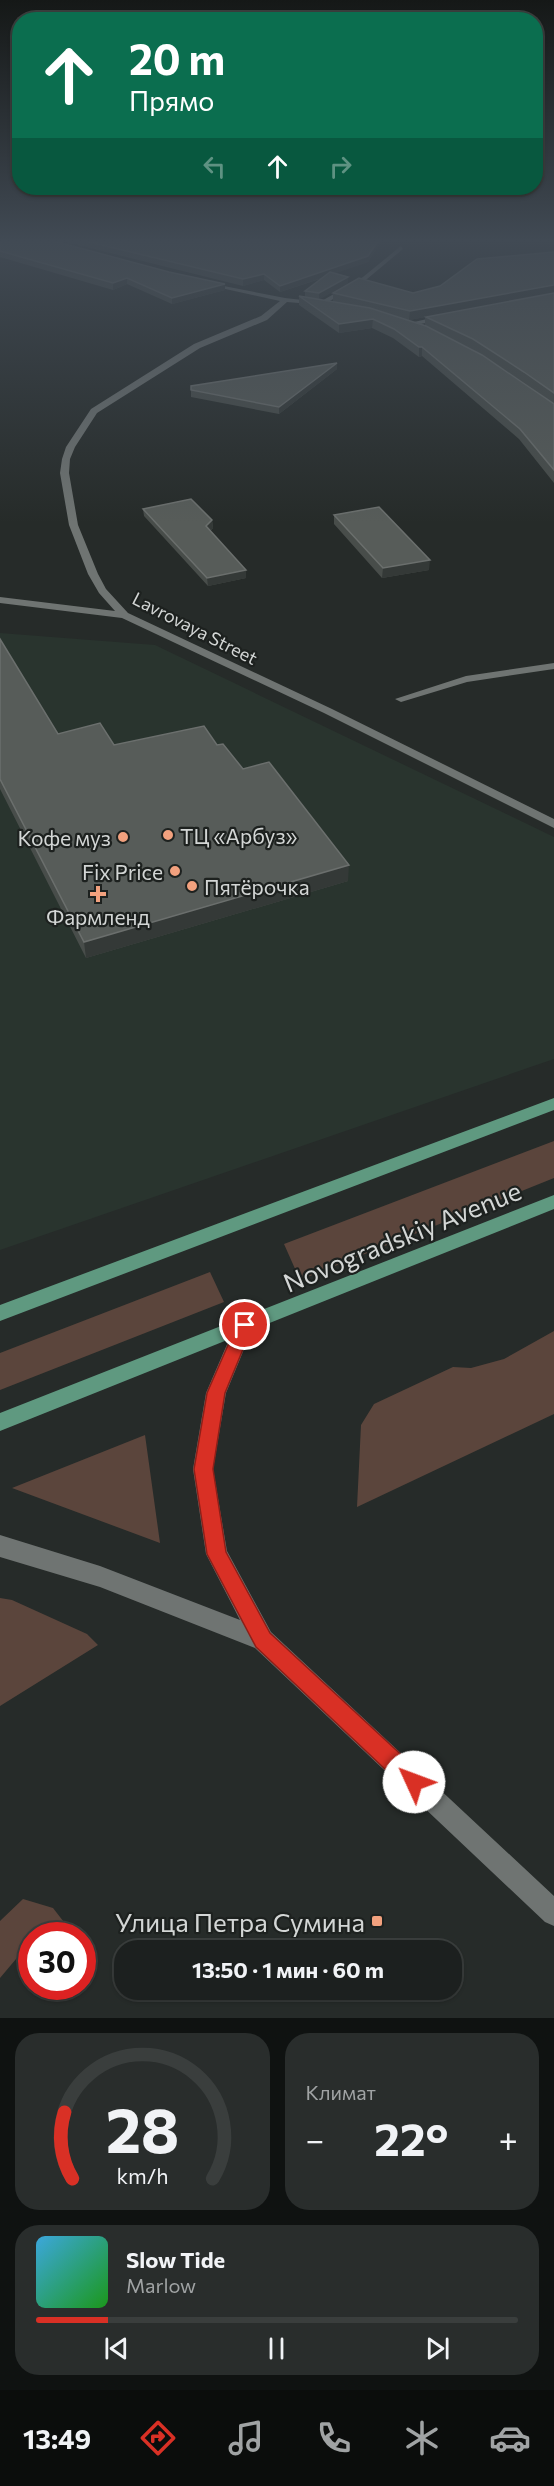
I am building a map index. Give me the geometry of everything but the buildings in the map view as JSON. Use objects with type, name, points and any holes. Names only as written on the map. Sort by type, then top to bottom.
[{"type":"main road","points":[[0,1313],[554,1104]]},
{"type":"main road","name":"Novogradskiy Avenue","points":[[0,1422],[554,1202]]},
{"type":"street","name":"Lavrovaya Street","points":[[224,334],[197,345],[94,411],[66,458],[66,495],[81,545],[100,587],[124,615],[328,711],[554,824]]},
{"type":"street","points":[[0,600],[124,615]]},
{"type":"street","points":[[401,699],[466,679],[554,666]]},
{"type":"street","points":[[245,1325],[216,1393],[204,1469],[217,1554],[263,1640],[554,1913]]},
{"type":"street","points":[[0,1546],[150,1594],[263,1640]]},
{"type":"shaded area","points":[[0,633],[155,645],[554,837],[554,1059],[0,1250]]},
{"type":"shaded area","points":[[554,1141],[554,1178],[300,1280],[284,1244]]},
{"type":"shaded area","points":[[210,1272],[224,1302],[0,1390],[0,1353]]},
{"type":"shaded area","points":[[554,1331],[554,1414],[357,1507],[361,1425],[374,1404],[453,1367],[471,1368],[504,1359]]},
{"type":"shaded area","points":[[145,1435],[160,1543],[12,1488]]},
{"type":"shaded area","points":[[0,1598],[12,1600],[87,1634],[98,1645],[0,1706]]},
{"type":"shaded area","points":[[23,1899],[53,1908],[64,1922],[18,1922],[18,1957],[0,1978],[0,1921]]},
{"type":"place","name":"ТЦ «Арбуз»","points":[[168,835]]},
{"type":"place","name":"Кофе муз","points":[[123,837]]},
{"type":"place","name":"Fix Price","points":[[175,871]]},
{"type":"place","name":"Пятёрочка","points":[[192,886]]},
{"type":"place","name":"Фармленд","points":[[98,894]]},
{"type":"place","name":"Улица Петра Сумина","points":[[377,1921]]},
{"type":"route","points":[[245,1325],[216,1393],[204,1469],[217,1554],[263,1640],[414,1782]]}]
